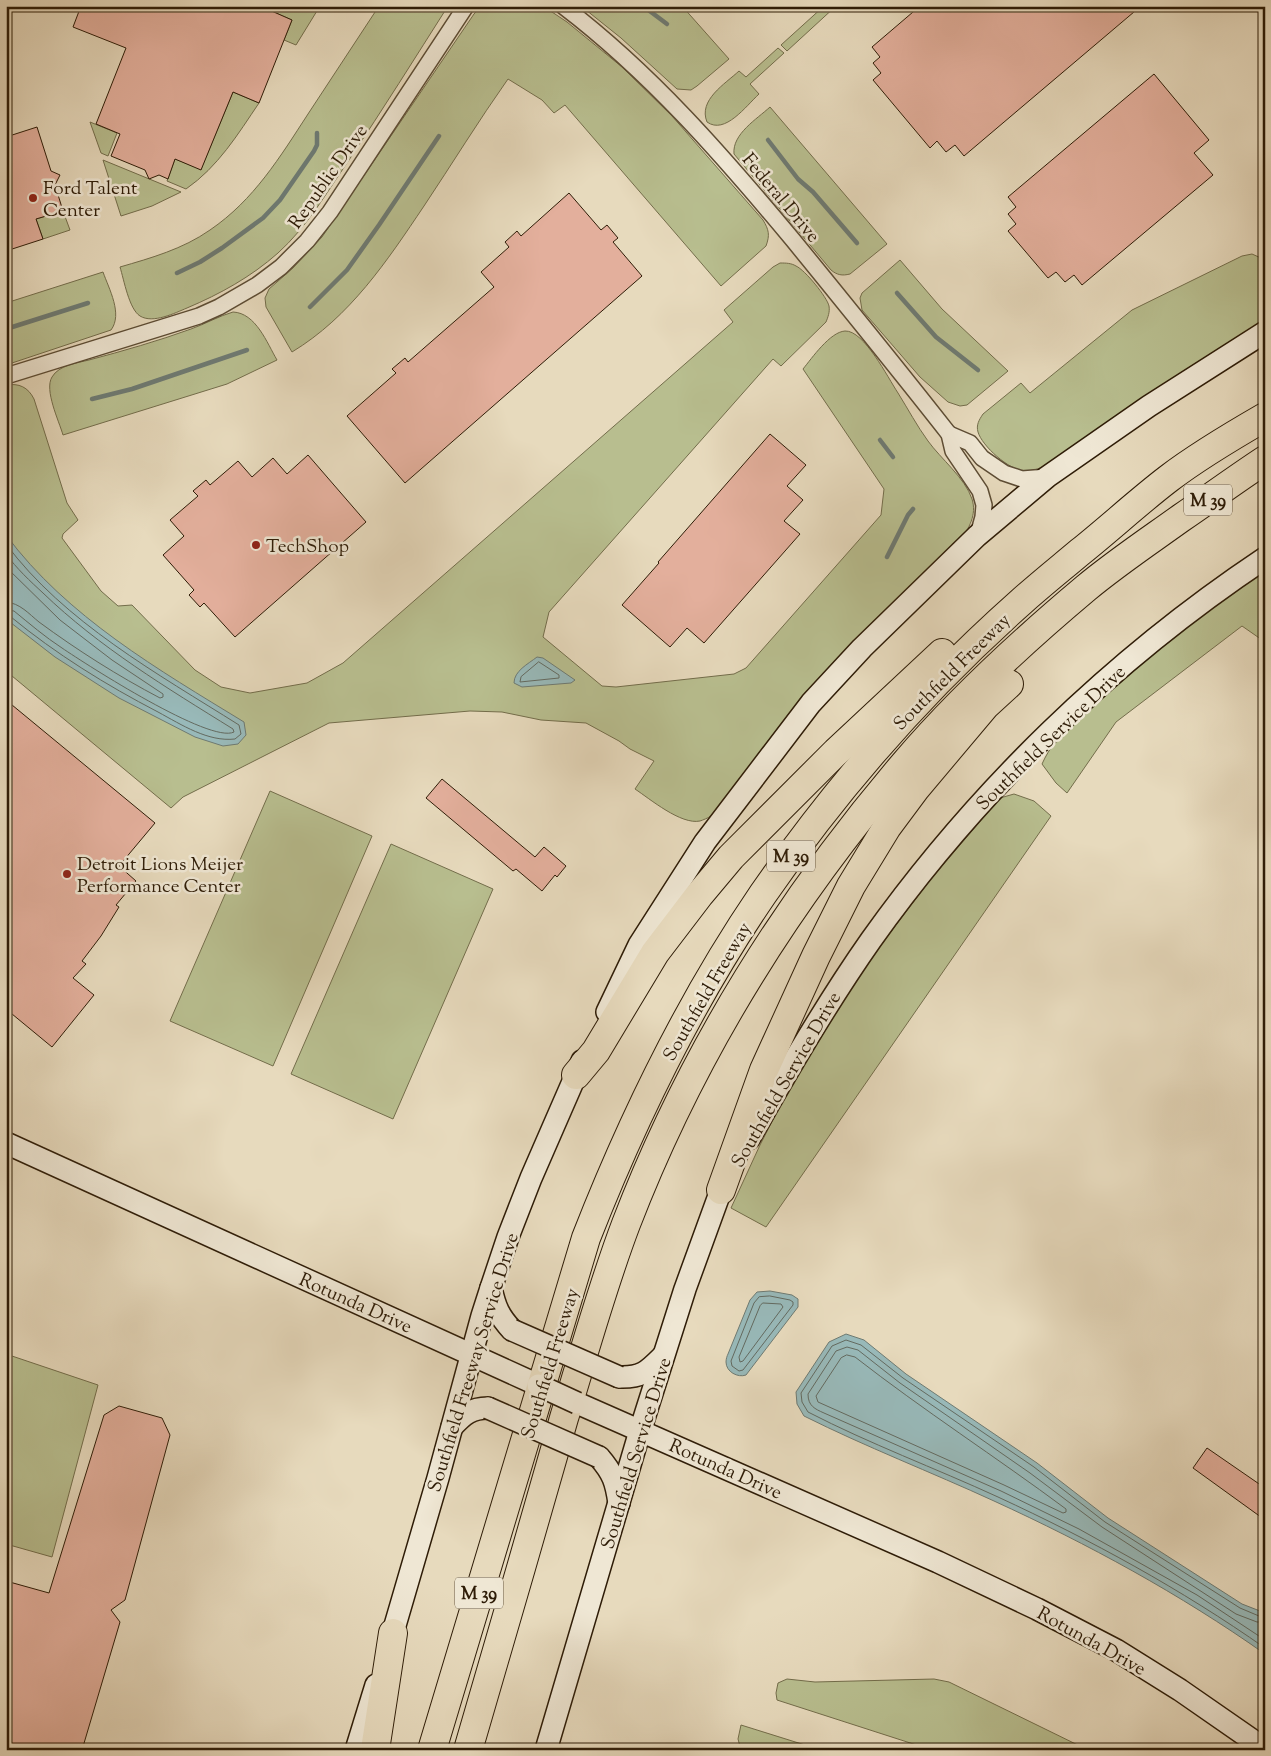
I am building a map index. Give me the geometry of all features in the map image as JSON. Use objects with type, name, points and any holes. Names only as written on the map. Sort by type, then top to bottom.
[{"type":"highway","name":"Southfield Freeway","points":[[432,1750],[586,1238],[604,1191],[644,1102],[716,968],[762,896],[795,850],[891,732],[934,685],[1022,600],[1170,478],[1237,433],[1265,417]]},
{"type":"highway","name":"Southfield Freeway","points":[[468,1750],[612,1260],[667,1129],[743,986],[790,912],[820,870],[907,761],[962,702],[1021,645],[1089,586],[1151,539],[1265,460]]},
{"type":"highway","points":[[576,1074],[596,1052],[655,953],[725,864],[770,817],[1027,574],[1076,534],[1170,478]]},
{"type":"highway","points":[[721,1190],[764,1070],[784,1024],[851,886],[887,827],[933,766],[985,706],[1047,646],[1120,581],[1151,539]]},
{"type":"highway","points":[[374,1750],[393,1633]]},
{"type":"main road","name":"Southfield Freeway Service Drive","points":[[356,1750],[393,1633],[491,1288],[531,1178],[576,1074],[639,945],[717,826],[811,703],[862,648],[977,536],[1047,477],[1149,406],[1265,332]]},
{"type":"main road","name":"Southfield Service Drive","points":[[546,1750],[664,1354],[721,1190],[797,1053],[871,940],[941,849],[1012,769],[1080,704],[1130,660],[1196,607],[1265,558]]},
{"type":"main road","name":"Rotunda Drive","points":[[6,1143],[494,1366],[938,1562],[1037,1609],[1116,1650],[1180,1690],[1265,1749]]},
{"type":"main road","points":[[491,1288],[494,1305],[502,1319],[512,1330],[619,1377],[635,1378],[648,1371],[664,1354]]},
{"type":"main road","points":[[452,1427],[461,1416],[469,1411],[476,1408],[488,1408],[598,1457],[609,1470],[616,1484],[619,1503]]},
{"type":"street","name":"Republic Drive","points":[[6,376],[199,316],[239,296],[281,266],[307,241],[330,212],[466,6]]},
{"type":"street","name":"Federal Drive","points":[[563,6],[625,57],[694,125],[868,331],[949,434],[953,451],[980,491],[984,505],[983,517],[977,536]]},
{"type":"street","name":"Federal Drive","points":[[949,434],[970,443],[982,458],[1004,473],[1022,479],[1047,477]]},
{"type":"green space","points":[[268,6],[320,6],[296,45],[284,40],[292,20],[267,9]]},
{"type":"green space","points":[[379,6],[448,6],[362,141],[307,221],[278,253],[257,270],[223,291],[170,315],[151,319],[140,316],[130,301],[120,267],[189,243],[210,230],[240,205],[276,162]]},
{"type":"green space","points":[[481,6],[543,6],[567,22],[622,67],[672,116],[763,220],[768,233],[766,246],[721,286],[565,105],[554,113],[542,100],[508,79],[396,247],[366,286],[332,322],[292,352],[266,307],[265,298],[269,289],[293,268],[322,237]]},
{"type":"green space","points":[[581,6],[682,6],[729,59],[691,90],[677,89],[621,38]]},
{"type":"green space","points":[[824,6],[836,6],[787,51],[781,45]]},
{"type":"green space","points":[[778,48],[784,53],[750,84],[759,94],[742,112],[721,125],[707,122],[706,107],[714,93],[739,71],[746,77]]},
{"type":"green space","points":[[233,92],[259,103],[235,138],[208,171],[186,189],[167,181],[175,159],[201,169]]},
{"type":"green space","points":[[770,107],[887,244],[850,274],[840,275],[831,270],[734,154],[734,147],[741,134]]},
{"type":"green space","points":[[90,122],[117,133],[108,156],[101,153]]},
{"type":"green space","points":[[103,160],[181,192],[152,206],[121,216]]},
{"type":"green space","points":[[63,211],[70,230],[43,239],[36,219]]},
{"type":"green space","points":[[1252,254],[1261,258],[1265,256],[1265,321],[1182,372],[1044,467],[1028,471],[1018,470],[1004,462],[985,444],[977,429],[980,418],[1021,383],[1030,393],[1132,310],[1242,256]]},
{"type":"green space","points":[[900,260],[942,309],[1008,371],[967,405],[960,406],[948,402],[920,377],[862,310],[860,298],[862,293]]},
{"type":"green space","points":[[780,263],[800,268],[820,290],[829,306],[826,322],[781,366],[773,359],[549,612],[543,637],[602,686],[616,687],[734,674],[746,668],[881,515],[884,489],[803,369],[822,346],[839,332],[852,333],[860,338],[875,356],[933,448],[969,491],[974,510],[969,526],[960,541],[711,816],[700,821],[684,819],[666,810],[635,789],[654,761],[586,723],[541,720],[502,712],[470,711],[329,723],[183,797],[171,808],[6,671],[6,385],[23,387],[29,391],[34,399],[67,503],[78,520],[63,534],[62,538],[101,591],[118,606],[132,605],[195,670],[221,687],[250,693],[307,683],[343,663],[733,322],[724,310]]},
{"type":"green space","points":[[103,272],[114,301],[116,317],[111,330],[6,365],[6,303]]},
{"type":"green space","points":[[233,312],[241,314],[254,323],[277,360],[227,384],[63,435],[53,406],[50,390],[52,377],[59,370],[166,338]]},
{"type":"green space","points":[[1265,569],[1265,642],[1242,626],[1116,722],[1067,793],[1056,783],[1042,764],[1048,752],[1064,732],[1132,671],[1226,597]]},
{"type":"green space","points":[[270,791],[372,836],[273,1066],[170,1021]]},
{"type":"green space","points":[[1014,794],[1034,801],[1051,816],[766,1227],[731,1208],[760,1145],[800,1067],[874,954],[930,880],[1000,798]]},
{"type":"green space","points":[[391,844],[493,889],[393,1119],[291,1074]]},
{"type":"green space","points":[[6,1354],[98,1385],[52,1557],[6,1544]]},
{"type":"green space","points":[[787,1679],[815,1682],[934,1679],[949,1682],[1088,1750],[932,1750],[777,1700],[778,1683]]},
{"type":"green space","points":[[741,1725],[821,1750],[741,1750],[738,1739]]},
{"type":"water","points":[[6,535],[57,592],[116,640],[147,662],[244,722],[246,735],[238,744],[223,746],[195,737],[119,698],[55,657],[6,619]]},
{"type":"water","points":[[537,657],[543,658],[575,680],[571,683],[522,687],[514,683],[519,671]]},
{"type":"water","points":[[770,1291],[792,1295],[798,1299],[798,1307],[746,1375],[736,1375],[728,1369],[727,1356],[750,1300],[757,1292]]},
{"type":"water","points":[[846,1334],[864,1340],[906,1374],[1037,1463],[1108,1518],[1242,1604],[1265,1611],[1265,1654],[1200,1611],[1099,1552],[994,1501],[804,1416],[797,1404],[796,1392],[829,1342]]},
{"type":"building","points":[[81,6],[268,6],[267,9],[292,20],[259,103],[233,92],[201,170],[175,159],[168,179],[159,175],[149,179],[145,170],[111,156],[120,134],[96,124],[126,48],[73,27]]},
{"type":"building","points":[[920,6],[1141,6],[964,156],[955,145],[946,152],[937,141],[930,148],[873,80],[881,73],[873,63],[880,57],[872,47]]},
{"type":"building","points":[[1154,74],[1209,140],[1194,153],[1213,175],[1082,285],[1074,275],[1065,282],[1056,272],[1048,278],[1008,231],[1016,224],[1008,214],[1016,207],[1008,197]]},
{"type":"building","name":"Ford Talent Center","points":[[37,127],[51,171],[60,175],[55,185],[63,211],[36,219],[43,239],[6,251],[6,137]]},
{"type":"building","points":[[569,193],[601,230],[607,225],[618,238],[613,242],[642,276],[405,483],[347,416],[396,373],[392,369],[405,358],[408,362],[494,287],[481,272],[509,247],[505,242],[517,231],[521,236]]},
{"type":"building","points":[[770,434],[806,465],[787,486],[803,500],[784,521],[800,534],[704,643],[687,628],[670,647],[622,605]]},
{"type":"building","name":"TechShop","points":[[308,455],[366,522],[235,637],[204,603],[200,607],[189,595],[194,590],[163,555],[184,536],[170,520],[198,496],[193,491],[206,480],[210,485],[238,461],[252,477],[273,458],[287,474]]},
{"type":"building","name":"Detroit Lions Meijer Performance Center","points":[[6,700],[155,823],[119,866],[136,881],[116,905],[119,907],[101,936],[82,961],[86,964],[73,978],[94,995],[52,1047],[6,1009]]},
{"type":"building","points":[[442,779],[535,857],[544,847],[566,866],[557,877],[555,875],[542,891],[516,869],[513,871],[426,798]]},
{"type":"building","points":[[119,1406],[162,1418],[170,1435],[125,1600],[111,1610],[120,1622],[82,1750],[6,1750],[6,1581],[49,1593],[104,1415]]},
{"type":"building","points":[[1207,1448],[1265,1488],[1265,1520],[1193,1468]]},
{"type":"waterway","points":[[643,6],[667,24]]},
{"type":"waterway","points":[[177,273],[200,262],[222,248],[263,218],[280,200],[314,151],[317,145],[317,133]]},
{"type":"waterway","points":[[310,307],[347,270],[439,136]]},
{"type":"waterway","points":[[768,140],[798,179],[813,192],[857,243]]},
{"type":"waterway","points":[[897,293],[936,337],[978,370]]},
{"type":"waterway","points":[[6,329],[88,303]]},
{"type":"waterway","points":[[92,399],[132,389],[247,350]]},
{"type":"waterway","points":[[880,440],[893,457]]},
{"type":"waterway","points":[[887,557],[908,515],[913,509]]},
{"type":"place","name":"Ford Talent Center","points":[[33,198]]},
{"type":"place","name":"TechShop","points":[[256,545]]},
{"type":"place","name":"Detroit Lions Meijer Performance Center","points":[[67,874]]}]
